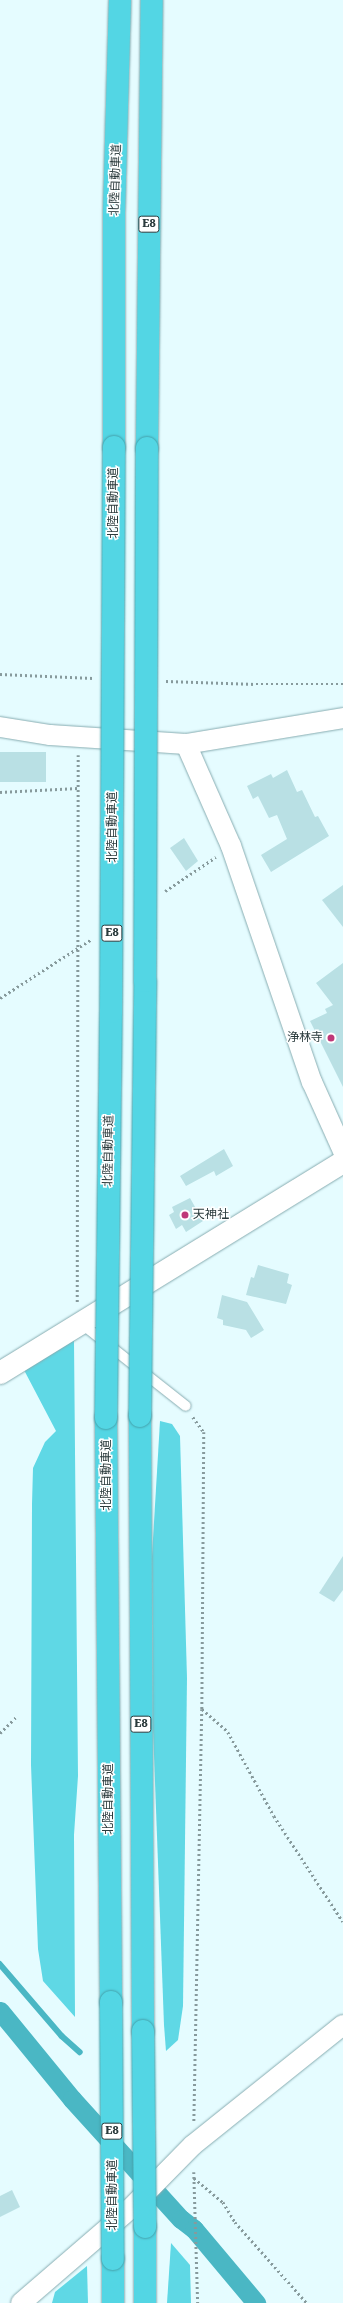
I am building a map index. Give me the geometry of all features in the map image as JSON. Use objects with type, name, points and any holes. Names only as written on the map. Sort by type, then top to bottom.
[{"type":"highway","name":"北陸自動車道","points":[[113,2303],[106,1418],[113,862],[114,212],[120,0]]},
{"type":"highway","name":"E8","points":[[145,2303],[140,1416],[152,0]]},
{"type":"street","points":[[0,727],[78,737],[186,744],[343,718]]},
{"type":"street","points":[[186,744],[231,846],[312,1082],[343,1151]]},
{"type":"street","points":[[0,1373],[82,1324],[343,1162]]},
{"type":"street","points":[[21,2303],[130,2208],[193,2145],[343,2025]]},
{"type":"lane","points":[[82,1324],[186,1406]]},
{"type":"path","points":[[0,674],[99,678]]},
{"type":"path","points":[[162,680],[256,684],[343,684]]},
{"type":"path","points":[[78,737],[77,1308],[82,1324]]},
{"type":"path","points":[[0,792],[78,788]]},
{"type":"path","points":[[186,1406],[204,1432],[202,1709],[193,2145],[198,2303]]},
{"type":"path","points":[[202,1709],[228,1732],[274,1816],[343,1922]]},
{"type":"path","points":[[0,1733],[17,1716]]},
{"type":"path","points":[[194,2178],[223,2202],[235,2222],[307,2303]]},
{"type":"shaded area","points":[[76,1338],[74,1341],[78,1776],[74,1835],[75,2017],[43,1981],[38,1949],[31,1765],[33,1468],[45,1442],[56,1431],[24,1370]]},
{"type":"shaded area","points":[[160,1421],[172,1424],[180,1436],[187,1678],[183,2006],[178,2040],[166,2051],[153,1728],[152,1556]]},
{"type":"shaded area","points":[[171,2243],[190,2265],[191,2303],[167,2303]]},
{"type":"shaded area","points":[[87,2266],[88,2303],[52,2303],[55,2292]]},
{"type":"building","points":[[0,752],[46,752],[46,782],[0,782]]},
{"type":"building","points":[[287,770],[297,792],[302,790],[315,817],[318,816],[329,836],[271,872],[261,855],[287,839],[277,815],[269,818],[258,796],[253,799],[247,786],[271,774],[273,778]]},
{"type":"building","points":[[184,838],[198,861],[186,871],[170,848]]},
{"type":"building","points":[[343,885],[343,927],[322,900]]},
{"type":"building","points":[[343,963],[343,1087],[310,1021],[327,1013],[325,1009],[333,1005],[316,983]]},
{"type":"building","points":[[224,1149],[233,1166],[216,1176],[214,1171],[186,1186],[180,1176]]},
{"type":"building","name":"天神社","points":[[190,1198],[203,1221],[186,1232],[182,1225],[176,1229],[169,1215],[174,1212],[172,1207]]},
{"type":"building","points":[[258,1265],[289,1274],[287,1283],[292,1285],[286,1304],[246,1295],[251,1277],[254,1278]]},
{"type":"building","points":[[222,1295],[247,1302],[264,1330],[251,1338],[246,1330],[223,1325],[223,1320],[217,1318]]},
{"type":"building","points":[[343,1556],[343,1590],[334,1602],[319,1593]]},
{"type":"building","points":[[12,2190],[20,2207],[0,2217],[0,2196]]},
{"type":"waterway","points":[[0,1964],[62,2036],[80,2052]]},
{"type":"waterway","points":[[0,2011],[72,2099],[181,2219],[194,2229],[256,2303]]},
{"type":"place","name":"浄林寺","points":[[331,1038]]},
{"type":"place","name":"天神社","points":[[185,1215]]}]
